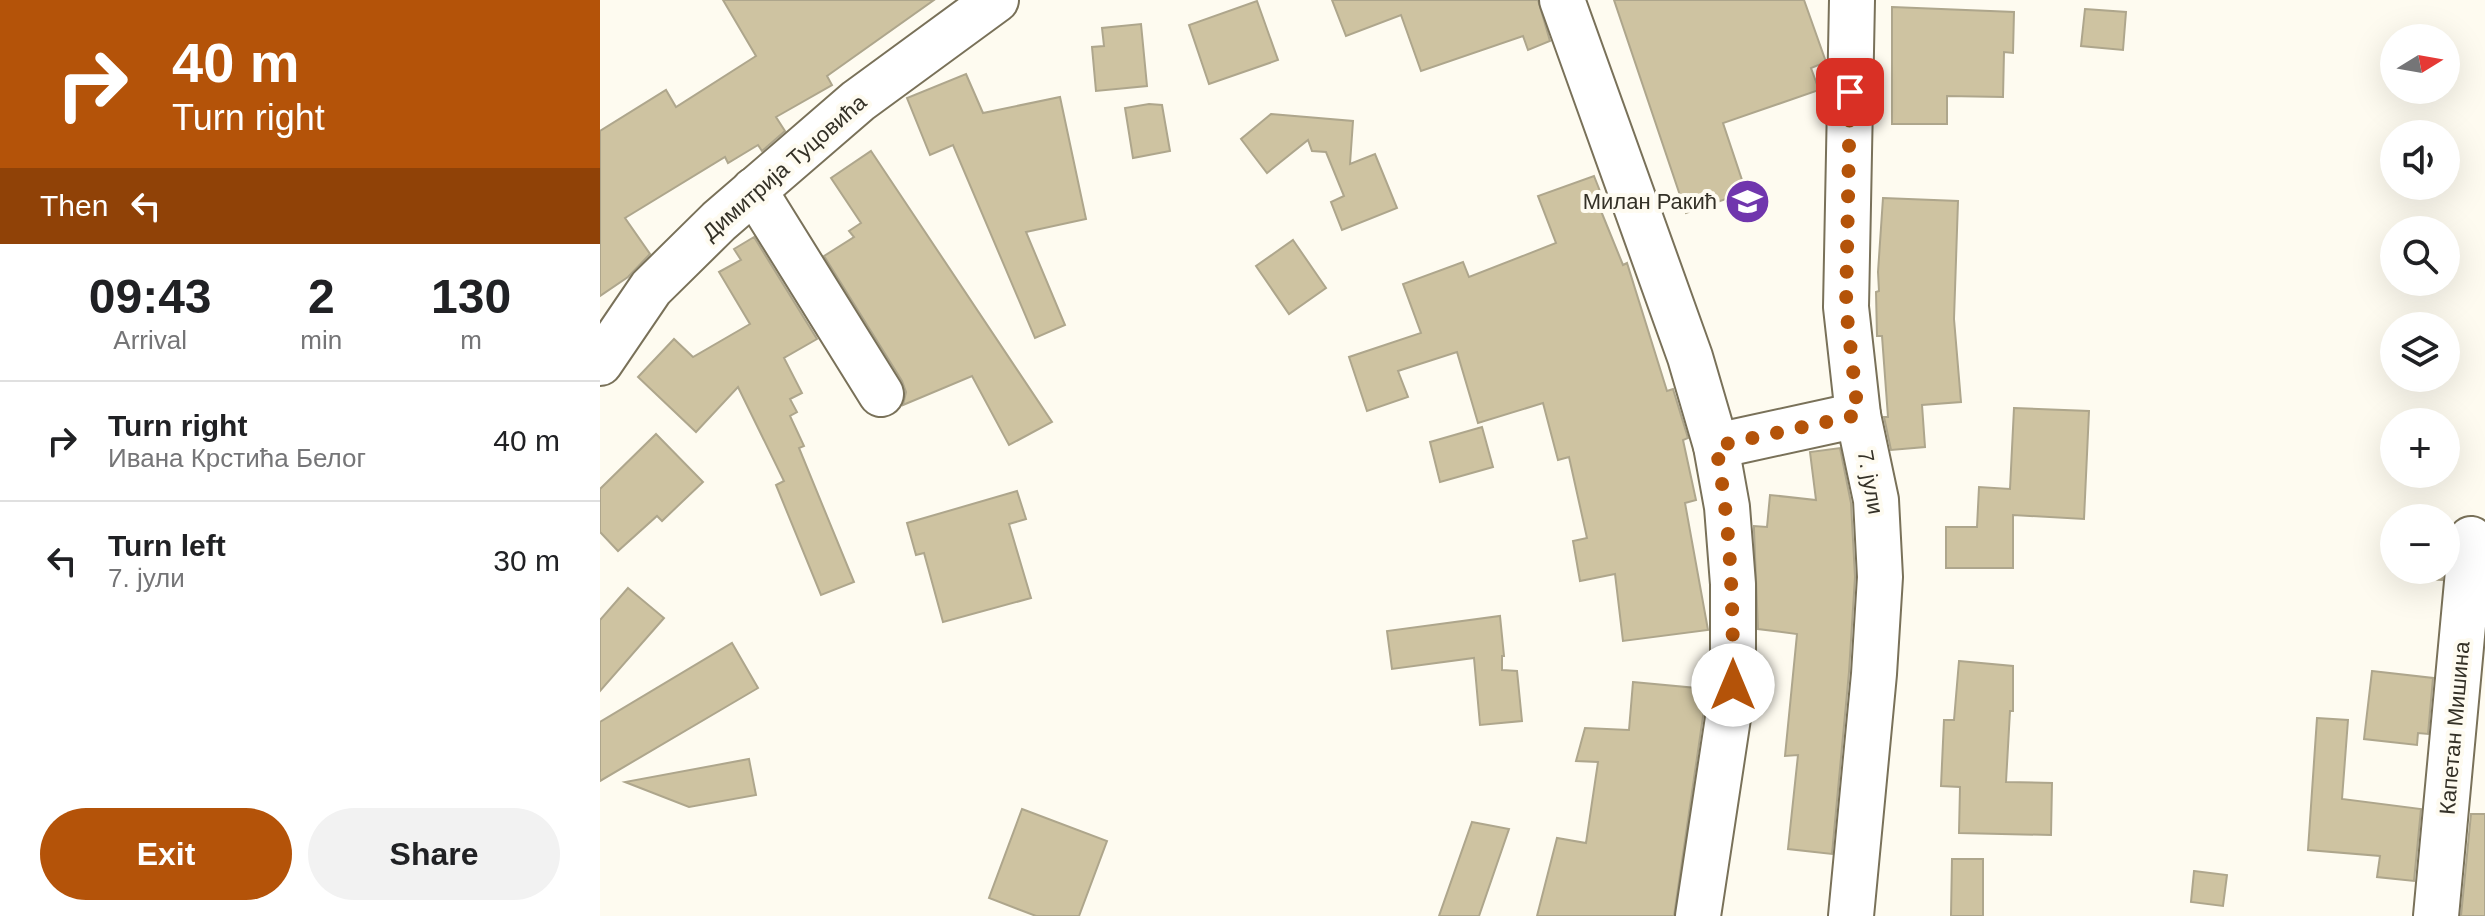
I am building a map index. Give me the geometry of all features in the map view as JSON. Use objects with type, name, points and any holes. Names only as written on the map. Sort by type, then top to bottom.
[{"type":"street","name":"Димитрија Туцовића","points":[[605,341],[651,288],[754,190],[858,101],[996,0]]},
{"type":"street","points":[[1562,0],[1690,357],[1716,446],[1727,507],[1733,584],[1733,685],[1698,916]]},
{"type":"street","name":"7. јули","points":[[1851,916],[1880,577],[1876,500],[1858,415],[1846,307],[1852,0]]},
{"type":"street","points":[[754,190],[881,394]]},
{"type":"street","points":[[1716,446],[1858,415]]},
{"type":"street","name":"Капетан Мишина","points":[[2436,916],[2471,539]]},
{"type":"building","points":[[723,0],[934,0],[827,76],[832,85],[776,117],[785,131],[762,151],[758,145],[728,163],[725,157],[625,218],[650,254],[628,277],[600,296],[600,131],[666,90],[676,107],[756,56]]},
{"type":"building","points":[[1332,0],[1538,0],[1550,41],[1528,50],[1523,36],[1421,71],[1401,15],[1346,36]]},
{"type":"building","points":[[1614,0],[1804,0],[1826,62],[1811,68],[1819,90],[1723,123],[1746,192],[1686,213]]},
{"type":"building","points":[[1257,1],[1278,60],[1209,84],[1189,25]]},
{"type":"building","points":[[1892,7],[2014,12],[2013,53],[2004,52],[2003,97],[1947,96],[1947,124],[1892,124]]},
{"type":"building","points":[[2085,9],[2126,12],[2123,50],[2081,46]]},
{"type":"building","points":[[1141,24],[1147,86],[1096,91],[1092,47],[1104,46],[1102,28]]},
{"type":"building","points":[[966,74],[983,113],[1060,97],[1086,219],[1026,232],[1065,325],[1035,338],[953,145],[930,155],[907,98]]},
{"type":"building","points":[[1162,105],[1170,151],[1133,158],[1125,108]]},
{"type":"building","points":[[1271,114],[1353,121],[1350,164],[1375,154],[1397,208],[1342,230],[1331,202],[1344,196],[1326,152],[1312,151],[1308,140],[1267,173],[1241,139]]},
{"type":"building","points":[[871,151],[1052,422],[1009,445],[972,376],[903,405],[906,392],[902,381],[824,256],[854,237],[849,231],[861,223],[831,178]]},
{"type":"building","points":[[1594,176],[1607,209],[1601,211],[1623,265],[1627,263],[1667,391],[1673,389],[1688,438],[1683,440],[1696,500],[1685,503],[1708,630],[1623,641],[1615,574],[1580,581],[1573,541],[1587,538],[1569,457],[1558,460],[1543,403],[1478,423],[1457,352],[1398,371],[1408,397],[1367,411],[1349,357],[1421,333],[1403,284],[1463,262],[1469,277],[1556,243],[1538,196]]},
{"type":"building","points":[[1883,198],[1958,201],[1954,319],[1961,402],[1922,405],[1925,447],[1891,450],[1884,417],[1888,417],[1882,336],[1877,336],[1876,292],[1879,291]]},
{"type":"building","points":[[754,237],[817,339],[784,358],[802,393],[790,399],[797,412],[790,416],[804,446],[799,448],[854,582],[821,595],[776,485],[784,481],[738,387],[696,432],[638,377],[674,339],[693,357],[750,324],[719,272],[741,260],[734,249]]},
{"type":"building","points":[[1293,240],[1326,288],[1289,314],[1256,266]]},
{"type":"building","points":[[2014,408],[2089,411],[2084,519],[2013,515],[2013,568],[1946,568],[1946,527],[1977,527],[1979,487],[2010,489]]},
{"type":"building","points":[[1482,427],[1493,467],[1440,482],[1430,442]]},
{"type":"building","points":[[656,434],[703,482],[662,521],[657,516],[618,551],[600,532],[600,489]]},
{"type":"building","points":[[1840,448],[1851,503],[1855,577],[1832,854],[1788,849],[1798,755],[1785,756],[1797,634],[1758,629],[1754,526],[1767,527],[1770,495],[1816,500],[1810,452]]},
{"type":"building","points":[[1017,491],[1026,519],[1009,524],[1031,598],[943,622],[924,553],[916,555],[907,523]]},
{"type":"building","points":[[628,588],[664,618],[600,691],[600,620]]},
{"type":"building","points":[[1500,616],[1504,656],[1502,670],[1517,671],[1522,721],[1480,725],[1474,658],[1392,669],[1387,631]]},
{"type":"building","points":[[732,643],[758,688],[600,781],[600,722]]},
{"type":"building","points":[[1959,661],[2013,666],[2013,711],[2010,711],[2006,782],[2052,783],[2051,835],[1959,833],[1960,787],[1941,786],[1944,720],[1954,720]]},
{"type":"building","points":[[2372,671],[2433,678],[2428,734],[2418,733],[2417,745],[2364,739]]},
{"type":"building","points":[[1633,682],[1707,689],[1674,916],[1537,916],[1557,838],[1586,843],[1598,762],[1576,761],[1585,728],[1629,730]]},
{"type":"building","points":[[2317,718],[2348,720],[2342,799],[2421,809],[2414,881],[2377,877],[2380,856],[2308,850]]},
{"type":"building","points":[[749,759],[756,795],[689,807],[625,782]]},
{"type":"building","points":[[1022,809],[1107,841],[1079,916],[1036,916],[989,898]]},
{"type":"building","points":[[2471,814],[2485,814],[2485,916],[2461,916]]},
{"type":"building","points":[[1472,822],[1509,829],[1479,916],[1439,916]]},
{"type":"building","points":[[1952,859],[1983,859],[1983,916],[1951,916]]},
{"type":"building","points":[[2194,871],[2227,875],[2223,906],[2191,902]]},
{"type":"place","name":"Милан Ракић","points":[[1748,201]]},
{"type":"route","points":[[1733,685],[1733,584],[1727,507],[1716,446],[1858,415],[1846,307],[1850,92]]}]
